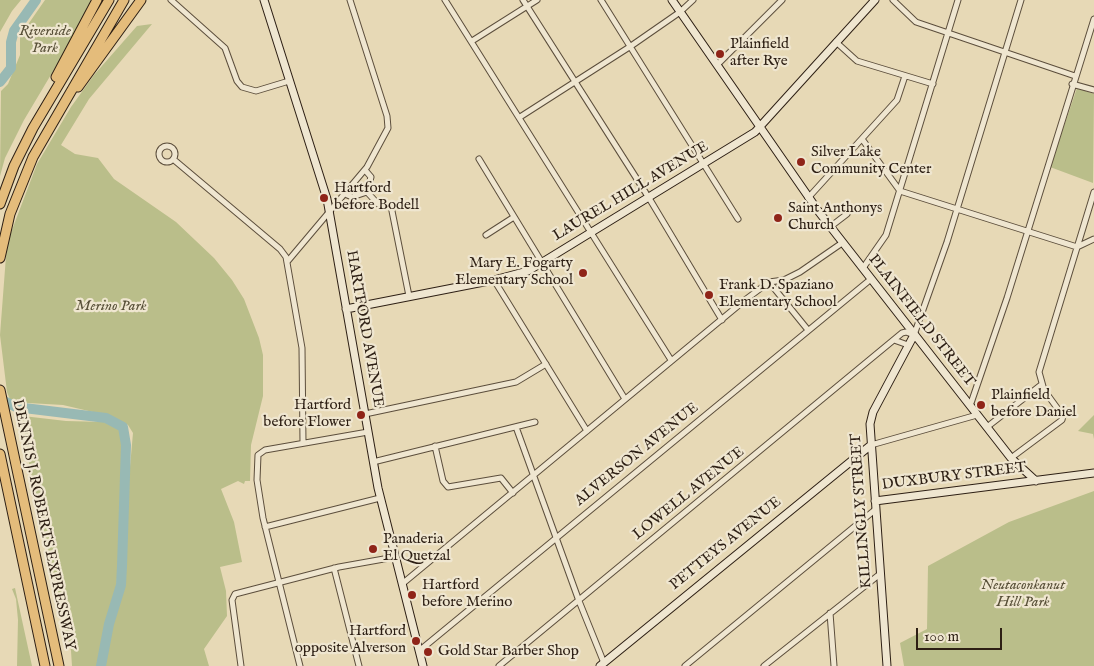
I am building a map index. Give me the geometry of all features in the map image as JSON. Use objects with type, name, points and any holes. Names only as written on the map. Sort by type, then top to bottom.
[{"type":"highway","points":[[0,204],[14,166],[55,79],[97,0]]},
{"type":"highway","points":[[33,128],[108,0]]},
{"type":"highway","points":[[0,258],[13,204],[42,139],[124,0]]},
{"type":"highway","points":[[42,139],[141,0]]},
{"type":"highway","name":"DENNIS J. ROBERTS EXPRESSWAY","points":[[0,390],[58,666]]},
{"type":"highway","name":"DENNIS J. ROBERTS EXPRESSWAY","points":[[0,454],[45,666]]},
{"type":"main road","name":"HARTFORD AVENUE","points":[[264,0],[322,184],[329,213],[380,498],[423,666]]},
{"type":"main road","name":"PLAINFIELD STREET","points":[[672,0],[808,198],[842,243],[1012,458],[1036,481]]},
{"type":"main road","name":"LAUREL HILL AVENUE","points":[[346,309],[494,280],[523,273],[542,262],[760,127],[875,0]]},
{"type":"main road","name":"KILLINGLY STREET","points":[[888,666],[870,424],[873,412],[914,335]]},
{"type":"main road","name":"PETTEYS AVENUE","points":[[602,664],[871,445]]},
{"type":"main road","points":[[1036,481],[1094,473]]},
{"type":"main road","name":"DUXBURY STREET","points":[[875,501],[1036,481]]},
{"type":"street","points":[[171,0],[225,48],[236,80],[242,87],[256,91],[289,80]]},
{"type":"street","points":[[287,262],[365,170],[383,139],[389,122],[350,0]]},
{"type":"street","points":[[445,0],[671,360]]},
{"type":"street","points":[[523,0],[648,198],[722,320]]},
{"type":"street","points":[[472,41],[537,0]]},
{"type":"street","points":[[601,0],[738,218]]},
{"type":"street","points":[[520,117],[631,46],[680,12],[693,0]]},
{"type":"street","points":[[717,65],[782,0]]},
{"type":"street","points":[[893,0],[916,22],[1075,76]]},
{"type":"street","points":[[862,268],[886,235],[958,0]]},
{"type":"street","points":[[914,335],[958,208],[1021,0]]},
{"type":"street","points":[[970,406],[1028,232],[1072,84],[1094,19]]},
{"type":"street","points":[[836,42],[858,61],[933,84]]},
{"type":"street","points":[[808,198],[897,100],[905,76]]},
{"type":"street","points":[[1072,84],[1094,90]]},
{"type":"street","points":[[862,140],[900,191],[1078,247],[1094,239]]},
{"type":"street","points":[[174,159],[280,248],[287,262],[303,352],[303,443]]},
{"type":"street","points":[[479,159],[625,399]]},
{"type":"street","points":[[365,170],[371,177],[367,192]]},
{"type":"street","points":[[345,194],[352,197],[367,192]]},
{"type":"street","points":[[367,192],[378,204]]},
{"type":"street","points":[[1012,458],[1058,423],[1063,416],[1042,386],[1039,372],[1094,192]]},
{"type":"street","points":[[392,211],[409,296]]},
{"type":"street","points":[[830,227],[847,214]]},
{"type":"street","points":[[486,235],[514,217]]},
{"type":"street","points":[[402,584],[671,360],[770,282],[784,280],[842,243]]},
{"type":"street","name":"ALVERSON AVENUE","points":[[419,651],[871,279]]},
{"type":"street","points":[[494,280],[587,431]]},
{"type":"street","points":[[770,282],[808,330]]},
{"type":"street","name":"LOWELL AVENUE","points":[[499,666],[894,340],[906,332],[914,335]]},
{"type":"street","points":[[894,340],[908,345]]},
{"type":"street","points":[[365,414],[516,382],[546,364]]},
{"type":"street","points":[[987,427],[1042,386]]},
{"type":"street","points":[[871,445],[977,415]]},
{"type":"street","points":[[373,462],[535,422]]},
{"type":"street","points":[[516,427],[602,664]]},
{"type":"street","points":[[300,666],[265,527],[257,480],[258,455],[264,450],[368,432]]},
{"type":"street","points":[[435,446],[444,481],[448,487],[501,478],[512,493]]},
{"type":"street","points":[[265,527],[380,498]]},
{"type":"street","points":[[685,666],[876,509]]},
{"type":"street","points":[[241,666],[233,596],[334,568],[395,557]]},
{"type":"street","points":[[334,568],[359,666]]},
{"type":"street","points":[[764,666],[880,574]]},
{"type":"street","points":[[830,613],[834,666]]},
{"type":"green space","name":"Riverside Park","points":[[0,0],[21,0],[0,32]]},
{"type":"green space","name":"Riverside Park","points":[[45,0],[93,0],[24,120],[5,158],[0,176],[1,91],[8,84],[20,55],[20,36]]},
{"type":"green space","name":"Merino Park","points":[[152,24],[89,99],[61,145],[75,154],[98,158],[114,179],[176,222],[214,258],[232,280],[244,299],[259,338],[263,355],[263,396],[251,445],[250,481],[245,481],[244,484],[238,481],[221,489],[234,522],[242,562],[220,567],[226,591],[227,616],[204,649],[209,666],[72,666],[71,651],[28,459],[23,416],[66,421],[111,423],[121,430],[124,437],[125,455],[116,593],[113,607],[106,621],[98,658],[118,602],[133,433],[128,425],[110,416],[63,405],[11,402],[7,392],[0,335],[7,243],[37,164],[71,107],[94,75],[137,26]]},
{"type":"green space","points":[[1077,88],[1094,94],[1093,183],[1050,167]]},
{"type":"green space","points":[[1094,415],[1094,439],[1093,434],[1078,431]]},
{"type":"green space","name":"Neutaconkanut Hill Park","points":[[1094,491],[1094,666],[904,666],[900,643],[927,629],[928,566],[1009,522]]},
{"type":"green space","points":[[15,588],[32,666],[17,666],[18,620],[16,599],[12,589]]},
{"type":"waterway","points":[[0,82],[11,68],[11,42],[14,31],[36,0]]},
{"type":"waterway","points":[[0,399],[16,407],[106,418],[123,427],[126,445],[121,585],[109,624],[101,666]]},
{"type":"place","name":"Plainfield after Rye","points":[[720,54]]},
{"type":"place","name":"Silver Lake Community Center","points":[[801,162]]},
{"type":"place","name":"Hartford before Bodell","points":[[324,198]]},
{"type":"place","name":"Saint Anthonys Church","points":[[778,218]]},
{"type":"place","name":"Mary E. Fogarty Elementary School","points":[[583,273]]},
{"type":"place","name":"Frank D. Spaziano Elementary School","points":[[709,295]]},
{"type":"place","name":"Plainfield before Daniel","points":[[981,405]]},
{"type":"place","name":"Hartford before Flower","points":[[361,415]]},
{"type":"place","name":"Panaderia El Quetzal","points":[[373,549]]},
{"type":"place","name":"Hartford before Merino","points":[[412,595]]},
{"type":"place","name":"Hartford opposite Alverson","points":[[416,641]]},
{"type":"place","name":"Gold Star Barber Shop","points":[[428,652]]}]
